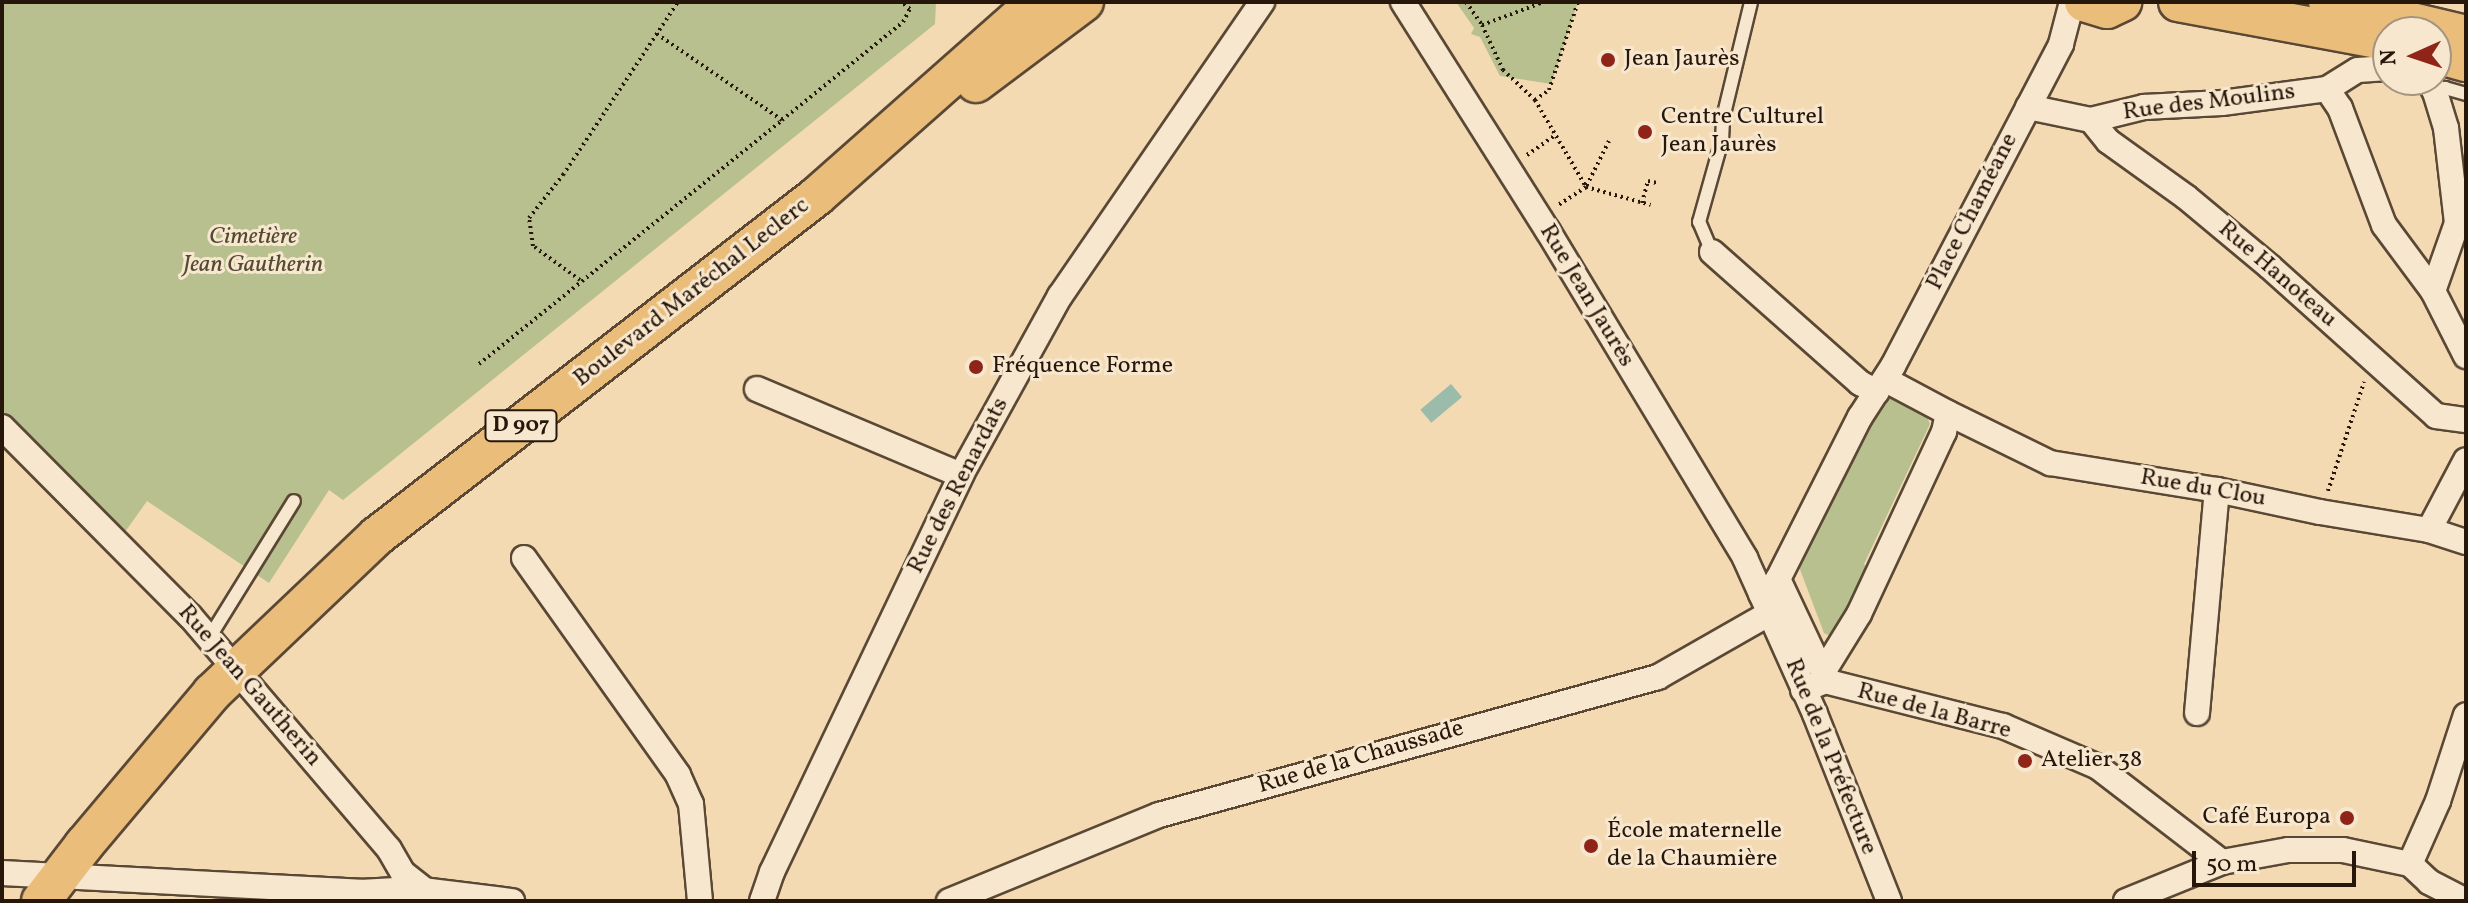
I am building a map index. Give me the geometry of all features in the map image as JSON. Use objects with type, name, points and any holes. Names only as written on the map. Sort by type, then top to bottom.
[{"type":"main road","name":"Boulevard Maréchal Leclerc","points":[[817,196],[1036,2]]},
{"type":"main road","name":"Boulevard Maréchal Leclerc","points":[[237,670],[377,536],[817,196],[1084,2]]},
{"type":"main road","points":[[2178,2],[2372,38]]},
{"type":"main road","points":[[2328,2],[2466,35]]},
{"type":"main road","name":"D 907","points":[[50,888],[212,693],[237,670]]},
{"type":"street","name":"Rue des Renardats","points":[[762,901],[772,872],[961,475],[1060,296],[1262,2]]},
{"type":"street","name":"Rue Jean Jaurès","points":[[1403,2],[1539,217],[1770,595]]},
{"type":"street","name":"Place Chaméane","points":[[1770,595],[2061,44],[2094,4]]},
{"type":"street","points":[[2372,69],[2358,70],[2327,89],[2340,108],[2384,225],[2433,291],[2466,356]]},
{"type":"street","name":"Rue des Moulins","points":[[2091,120],[2144,107],[2222,103],[2327,89]]},
{"type":"street","points":[[2433,291],[2457,223],[2460,197],[2446,128],[2435,96]]},
{"type":"street","points":[[2028,107],[2091,120]]},
{"type":"street","name":"Rue Hanoteau","points":[[2091,120],[2108,141],[2186,197],[2270,267],[2436,416],[2466,420]]},
{"type":"street","points":[[1712,252],[1860,383],[1881,386],[1948,413],[1944,432],[1866,600],[1818,680]]},
{"type":"street","points":[[757,389],[961,475]]},
{"type":"street","name":"Rue du Clou","points":[[1948,413],[2050,463],[2217,490],[2320,512],[2429,530],[2466,542]]},
{"type":"street","name":"Rue Jean Gautherin","points":[[2,427],[209,638],[413,882],[426,891]]},
{"type":"street","points":[[2429,530],[2466,460]]},
{"type":"street","points":[[2197,713],[2217,490]]},
{"type":"street","points":[[524,558],[678,775],[691,804],[700,901]]},
{"type":"street","points":[[1770,595],[1818,664],[1818,680]]},
{"type":"street","name":"Rue de la Préfecture","points":[[1770,595],[1818,680],[1889,901]]},
{"type":"street","name":"Rue de la Chaussade","points":[[949,901],[1159,815],[1658,677],[1770,595]]},
{"type":"street","name":"Rue de la Barre","points":[[1818,680],[2003,726],[2098,767],[2222,862]]},
{"type":"street","points":[[2410,864],[2438,801],[2466,715]]},
{"type":"street","points":[[2126,901],[2222,862],[2288,850],[2343,850],[2410,864],[2429,882],[2466,901]]},
{"type":"street","points":[[386,891],[397,878],[395,861]]},
{"type":"street","name":"Rue des Renardats","points":[[751,901],[772,872]]},
{"type":"street","points":[[2,873],[50,888],[333,896],[426,891],[512,901]]},
{"type":"lane","points":[[1712,252],[1699,222],[1722,140],[1723,118],[1751,2]]},
{"type":"lane","points":[[209,638],[294,501]]},
{"type":"path","points":[[581,281],[533,246],[529,218],[563,175],[678,2]]},
{"type":"path","points":[[479,364],[903,22],[910,9],[901,2]]},
{"type":"path","points":[[1466,2],[1482,25],[1503,70],[1535,100],[1586,187],[1651,205]]},
{"type":"path","points":[[1482,25],[1544,2]]},
{"type":"path","points":[[1535,100],[1549,90],[1578,2]]},
{"type":"path","points":[[657,34],[782,120]]},
{"type":"path","points":[[1508,167],[1556,135]]},
{"type":"path","points":[[1539,217],[1586,187],[1609,141]]},
{"type":"path","points":[[1642,203],[1648,181],[1657,183]]},
{"type":"path","points":[[1645,191],[1654,194]]},
{"type":"path","points":[[2320,512],[2371,360]]},
{"type":"green space","name":"Cimetière Jean Gautherin","points":[[2,2],[936,2],[935,24],[343,500],[329,490],[269,583],[147,501],[125,532],[2,410]]},
{"type":"green space","points":[[1456,2],[1578,2],[1551,84],[1500,76],[1480,37],[1471,34],[1474,28]]},
{"type":"green space","points":[[1890,397],[1927,417],[1930,424],[1864,564],[1870,572],[1835,638],[1824,633],[1796,559],[1884,398]]},
{"type":"shaded area","points":[[1451,384],[1462,397],[1431,423],[1420,410]]},
{"type":"place","name":"Jean Jaurès","points":[[1608,60]]},
{"type":"place","name":"Centre Culturel Jean Jaurès","points":[[1645,132]]},
{"type":"place","name":"Fréquence Forme","points":[[976,367]]},
{"type":"place","name":"Atelier 38","points":[[2025,761]]},
{"type":"place","name":"Café Europa","points":[[2347,818]]},
{"type":"place","name":"École maternelle de la Chaumière","points":[[1591,846]]}]
